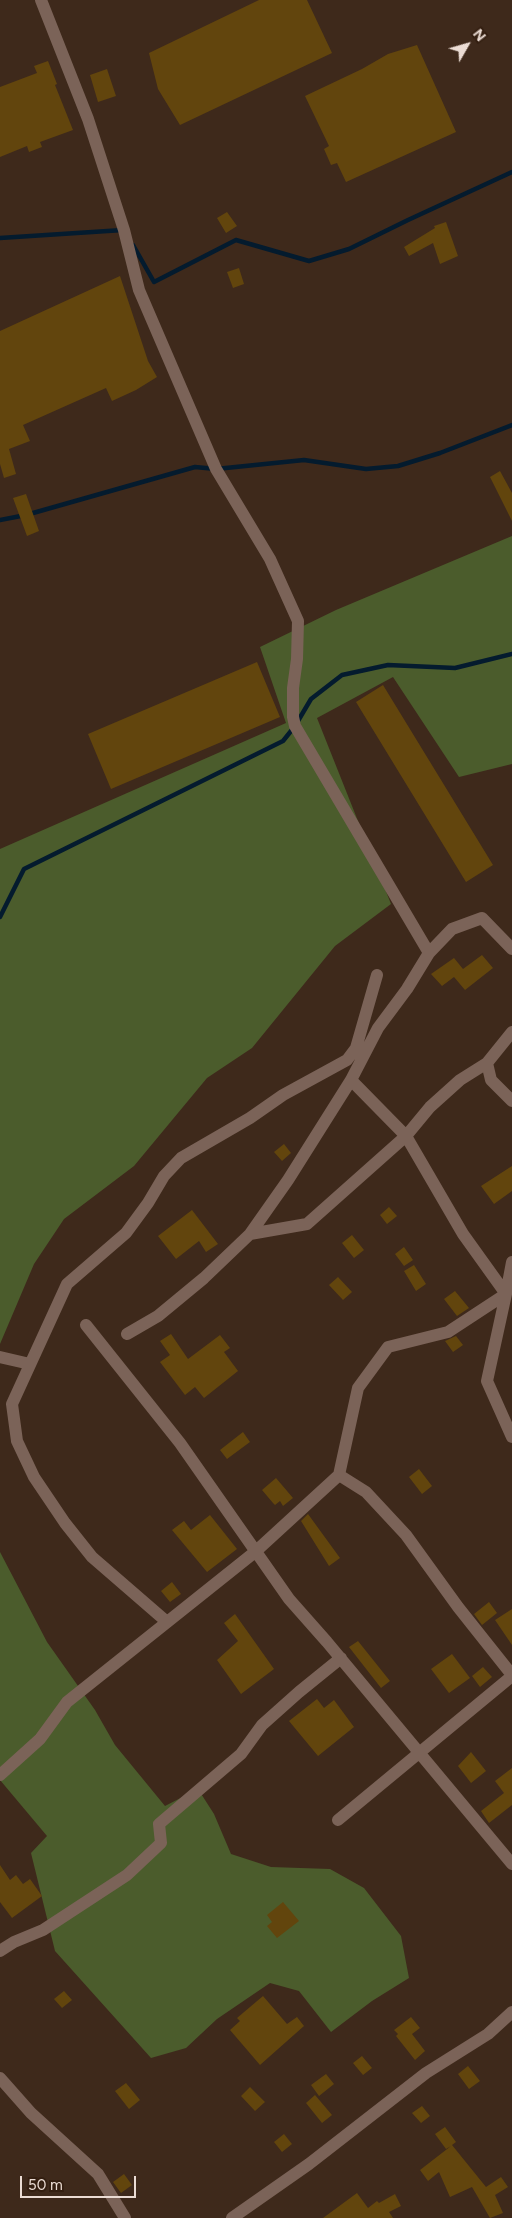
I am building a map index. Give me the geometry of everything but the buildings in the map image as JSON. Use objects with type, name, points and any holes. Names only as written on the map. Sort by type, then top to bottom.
[{"type":"street","points":[[41,0],[88,119],[124,230],[139,290],[216,469],[270,559],[298,621],[292,717],[295,726],[429,953]]},
{"type":"street","points":[[127,1334],[166,1309],[204,1278],[250,1234],[288,1180],[351,1080],[378,1028],[407,989],[429,953],[452,929],[482,918],[512,949]]},
{"type":"street","points":[[167,1622],[92,1556],[65,1523],[34,1477],[17,1440],[12,1404],[67,1284],[126,1233],[148,1203],[164,1176],[181,1158],[250,1118],[283,1095],[347,1060],[356,1048],[378,974]]},
{"type":"street","points":[[250,1234],[307,1224],[406,1136],[430,1107],[460,1080],[487,1063],[512,1032]]},
{"type":"street","points":[[487,1063],[491,1080],[512,1101]]},
{"type":"street","points":[[351,1080],[406,1136],[463,1234],[506,1294]]},
{"type":"street","points":[[512,1262],[487,1381],[512,1437]]},
{"type":"street","points":[[0,1775],[40,1739],[67,1702],[255,1552],[339,1475],[358,1388],[388,1348],[448,1332],[506,1294]]},
{"type":"street","points":[[86,1325],[180,1443],[289,1599],[341,1658],[512,1864]]},
{"type":"street","points":[[0,1357],[30,1364]]},
{"type":"street","points":[[338,1820],[512,1676],[458,1607],[406,1535],[366,1492],[339,1475]]},
{"type":"street","points":[[0,1951],[14,1942],[43,1930],[127,1875],[161,1843],[159,1824],[242,1754],[262,1725],[341,1658]]},
{"type":"street","points":[[232,2218],[309,2164],[426,2073],[488,2034],[512,2012]]},
{"type":"street","points":[[0,2078],[31,2113],[98,2174],[125,2218]]},
{"type":"green space","points":[[512,536],[512,764],[459,777],[393,677],[317,718],[391,904],[335,946],[252,1048],[207,1078],[134,1166],[64,1219],[34,1264],[0,1344],[0,849],[286,723],[260,647],[336,610]]},
{"type":"green space","points":[[0,1552],[47,1642],[95,1710],[115,1745],[165,1806],[198,1789],[214,1814],[231,1854],[271,1867],[330,1869],[364,1888],[401,1936],[409,1978],[372,2001],[331,2032],[299,1991],[270,1983],[217,2019],[186,2048],[151,2058],[55,1951],[31,1853],[47,1836],[0,1780]]},
{"type":"waterway","points":[[133,245],[154,282],[236,240],[309,261],[349,249],[512,172]]},
{"type":"waterway","points":[[0,238],[123,230]]},
{"type":"waterway","points":[[0,520],[26,515],[195,467],[216,469],[304,460],[366,469],[398,466],[440,453],[512,425]]},
{"type":"waterway","points":[[0,917],[24,869],[283,741],[295,726],[311,699],[342,675],[388,665],[455,668],[512,654]]}]
